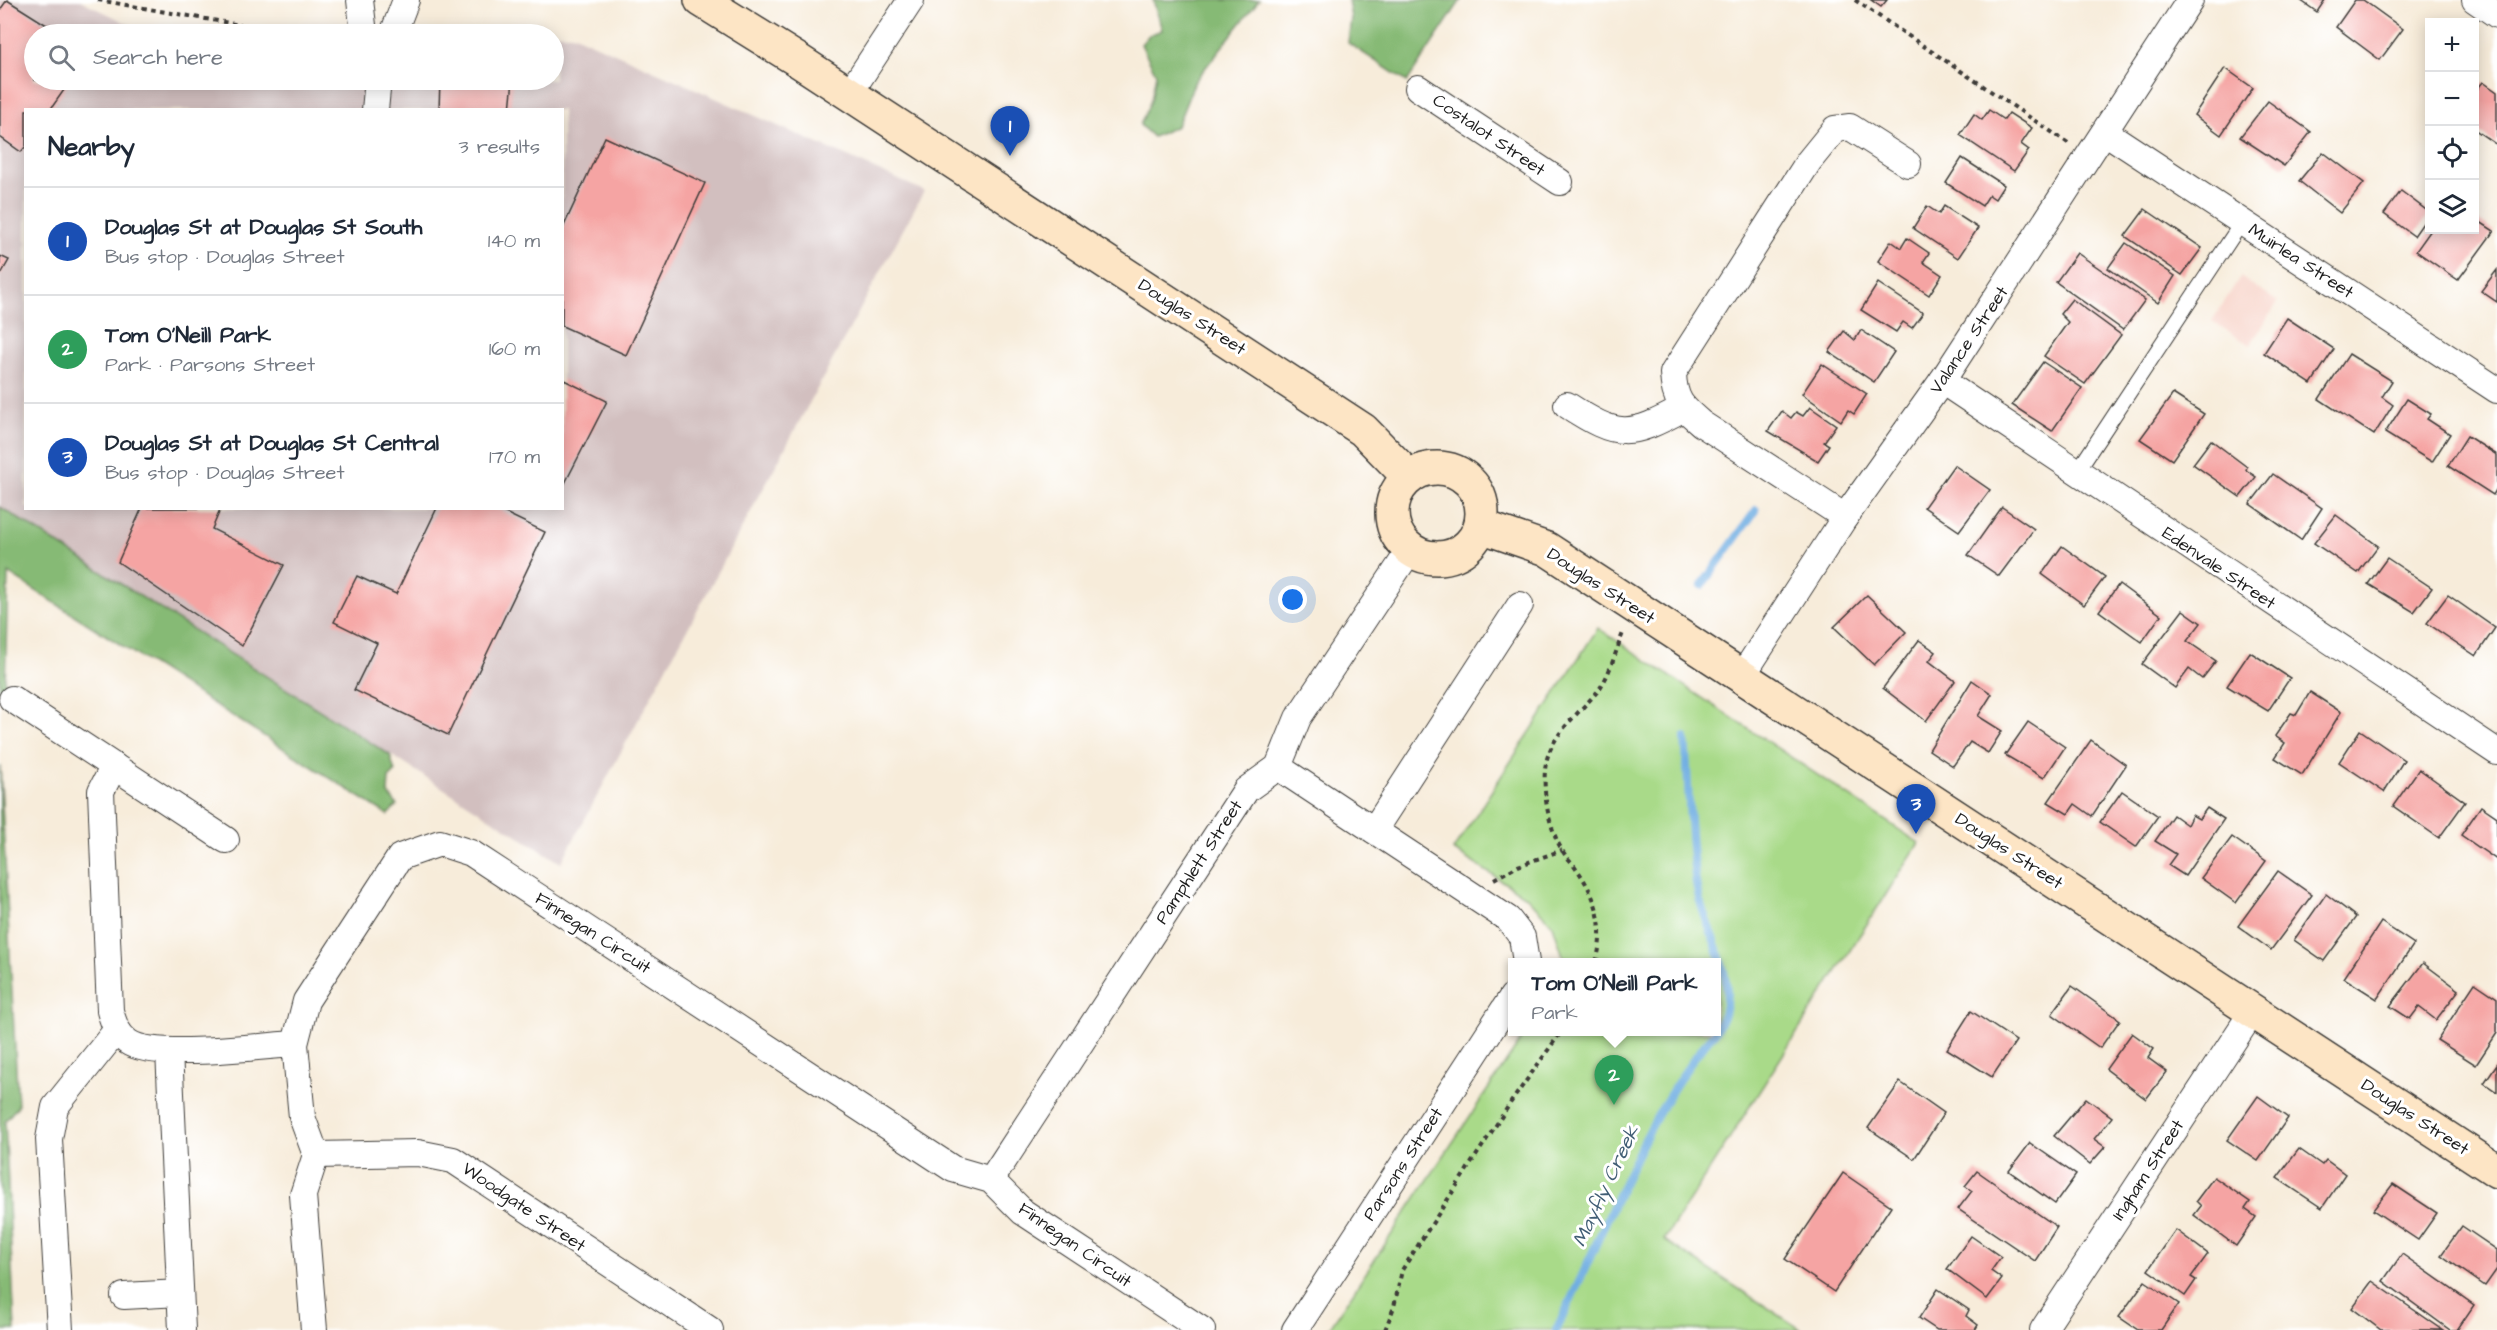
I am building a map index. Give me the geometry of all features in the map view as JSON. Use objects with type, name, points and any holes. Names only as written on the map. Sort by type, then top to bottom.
[{"type":"main road","name":"Douglas Street","points":[[701,0],[1363,430],[1409,477]]},
{"type":"main road","points":[[1430,468],[1442,468],[1463,475],[1478,492],[1482,503],[1480,526],[1472,542],[1452,556],[1426,557],[1410,550],[1397,534],[1392,514],[1397,493],[1409,477],[1430,468]]},
{"type":"main road","name":"Douglas Street","points":[[1480,526],[1547,549],[2497,1171]]},
{"type":"street","points":[[356,24],[360,0]]},
{"type":"street","points":[[397,24],[406,0]]},
{"type":"street","points":[[849,94],[911,0]]},
{"type":"street","name":"Valance Street","points":[[1742,676],[1845,518],[1942,381],[2190,0]]},
{"type":"street","points":[[2475,0],[2497,15]]},
{"type":"street","name":"Costalot Street","points":[[1418,88],[1560,182]]},
{"type":"street","points":[[375,108],[377,90]]},
{"type":"street","points":[[1845,518],[1702,424],[1684,408],[1674,393],[1673,373],[1809,161],[1835,129],[1850,127],[1908,164]]},
{"type":"street","name":"Muirlea Street","points":[[2105,132],[2497,390]]},
{"type":"street","name":"Edenvale Street","points":[[1942,381],[2076,473],[2497,752]]},
{"type":"street","points":[[1566,405],[1601,427],[1618,431],[1653,424],[1684,408]]},
{"type":"street","points":[[1410,550],[1298,718],[1278,767],[1508,919],[1522,937],[1525,958]]},
{"type":"street","points":[[1374,830],[1520,605]]},
{"type":"street","points":[[12,699],[226,840]]},
{"type":"street","points":[[114,766],[101,791],[110,1011],[116,1031],[130,1044],[153,1051],[295,1044]]},
{"type":"street","name":"Pamphlett Street","points":[[991,1180],[1246,790],[1278,767]]},
{"type":"street","name":"Finnegan Circuit","points":[[316,1155],[302,1118],[295,1044],[306,1001],[400,857],[440,843],[471,853],[953,1169],[991,1180],[1023,1212],[1202,1330]]},
{"type":"street","name":"Parsons Street","points":[[1295,1330],[1508,1004]]},
{"type":"street","name":"Ingham Street","points":[[2043,1330],[2253,1011]]},
{"type":"street","points":[[60,1330],[49,1139],[50,1121],[63,1094],[116,1031]]},
{"type":"street","points":[[169,1051],[182,1330]]},
{"type":"street","name":"Woodgate Street","points":[[316,1155],[418,1153],[453,1160],[710,1330]]},
{"type":"street","points":[[314,1330],[303,1195],[316,1155]]},
{"type":"street","points":[[124,1296],[180,1293]]},
{"type":"lane","points":[[2076,473],[2242,222]]},
{"type":"path","points":[[98,0],[235,24]]},
{"type":"path","points":[[1855,0],[2089,157]]},
{"type":"path","points":[[1597,958],[1601,923],[1590,888],[1562,850],[1545,794],[1545,768],[1552,746],[1570,719],[1598,690],[1622,633],[1638,610]]},
{"type":"path","points":[[1461,887],[1488,882],[1518,866],[1562,850]]},
{"type":"path","points":[[1385,1330],[1394,1307],[1402,1270],[1511,1102],[1559,1036]]},
{"type":"shaded area","points":[[0,0],[80,0],[128,24],[24,24],[24,90],[564,90],[564,34],[572,34],[924,191],[561,863],[0,507]]},
{"type":"shaded area","points":[[2240,277],[2278,302],[2250,345],[2212,321]]},
{"type":"green space","points":[[1153,0],[1259,0],[1195,81],[1177,126],[1153,137],[1140,125],[1151,100],[1156,74],[1141,44],[1149,35],[1162,30]]},
{"type":"green space","points":[[1348,0],[1461,0],[1407,82],[1348,43],[1351,18]]},
{"type":"green space","points":[[0,507],[390,755],[395,772],[389,778],[388,793],[397,805],[388,815],[8,573],[5,688],[0,696]]},
{"type":"green space","points":[[1598,628],[1919,843],[1664,1240],[1802,1330],[1328,1330],[1523,1036],[1721,1036],[1721,958],[1564,958],[1553,925],[1527,897],[1453,850]]},
{"type":"green space","points":[[0,765],[18,1106],[5,1121],[15,1330],[0,1330]]},
{"type":"building","points":[[7,0],[45,24],[24,24],[24,90],[64,90],[51,108],[24,108],[24,148],[21,152],[0,137],[0,10]]},
{"type":"building","points":[[1871,0],[1887,0],[1881,7]]},
{"type":"building","points":[[2300,0],[2325,0],[2317,12]]},
{"type":"building","points":[[2355,0],[2363,0],[2403,29],[2380,60],[2336,27]]},
{"type":"building","points":[[2225,68],[2253,88],[2221,135],[2194,115]]},
{"type":"building","points":[[2483,82],[2497,92],[2497,145],[2479,132],[2479,87]]},
{"type":"building","points":[[440,90],[512,90],[510,108],[439,108]]},
{"type":"building","points":[[2268,101],[2311,132],[2284,166],[2240,137]]},
{"type":"building","points":[[1989,110],[2004,120],[2009,113],[2032,128],[2021,144],[2029,150],[2014,171],[1960,135],[1974,114],[1982,120]]},
{"type":"building","points":[[605,137],[705,183],[626,355],[564,327],[564,226]]},
{"type":"building","points":[[2323,152],[2364,183],[2340,213],[2299,181]]},
{"type":"building","points":[[1962,158],[2004,185],[1995,199],[1989,195],[1982,206],[1946,183]]},
{"type":"building","points":[[2401,191],[2425,209],[2425,220],[2414,236],[2384,214]]},
{"type":"building","points":[[1927,206],[1939,214],[1944,206],[1978,228],[1958,258],[1913,228]]},
{"type":"building","points":[[2145,209],[2202,248],[2182,275],[2125,236]]},
{"type":"building","points":[[2479,221],[2494,231],[2458,280],[2416,251],[2428,234],[2479,234]]},
{"type":"building","points":[[1907,238],[1929,253],[1923,262],[1942,275],[1929,295],[1878,261],[1891,241],[1901,248]]},
{"type":"building","points":[[2126,243],[2175,276],[2158,303],[2108,268]]},
{"type":"building","points":[[2077,253],[2145,300],[2123,330],[2056,282]]},
{"type":"building","points":[[0,256],[9,260],[0,276]]},
{"type":"building","points":[[2497,270],[2497,302],[2481,291]]},
{"type":"building","points":[[1878,283],[1923,313],[1912,328],[1903,322],[1896,332],[1861,310]]},
{"type":"building","points":[[2072,299],[2121,335],[2085,384],[2044,356],[2068,322],[2060,314]]},
{"type":"building","points":[[2287,318],[2334,349],[2311,384],[2264,353]]},
{"type":"building","points":[[1861,330],[1894,352],[1874,382],[1829,352],[1844,331],[1855,340]]},
{"type":"building","points":[[2349,354],[2392,381],[2382,397],[2393,405],[2374,435],[2319,399]]},
{"type":"building","points":[[2043,362],[2082,388],[2052,431],[2012,405]]},
{"type":"building","points":[[1822,364],[1867,394],[1854,414],[1848,410],[1841,421],[1802,394]]},
{"type":"building","points":[[564,380],[607,401],[564,485]]},
{"type":"building","points":[[2173,394],[2204,414],[2172,460],[2140,439]]},
{"type":"building","points":[[2407,399],[2431,414],[2427,419],[2450,434],[2432,462],[2385,433]]},
{"type":"building","points":[[1810,407],[1836,425],[1824,442],[1829,445],[1818,461],[1768,431],[1782,411],[1791,418],[1796,412],[1803,416]]},
{"type":"building","points":[[2467,436],[2497,455],[2497,488],[2493,495],[2448,466]]},
{"type":"building","points":[[2211,440],[2247,467],[2246,470],[2256,477],[2240,497],[2193,464]]},
{"type":"building","points":[[1954,465],[1990,490],[1959,531],[1924,507]]},
{"type":"building","points":[[2273,474],[2322,508],[2301,540],[2250,504]]},
{"type":"building","points":[[2002,507],[2034,529],[1999,576],[1968,555]]},
{"type":"building","points":[[141,510],[220,510],[212,529],[284,565],[242,646],[118,562]]},
{"type":"building","points":[[436,510],[499,510],[545,532],[448,735],[354,690],[377,643],[334,622],[357,576],[396,594]]},
{"type":"building","points":[[2336,515],[2378,546],[2358,573],[2314,543]]},
{"type":"building","points":[[2062,546],[2105,577],[2084,605],[2042,574]]},
{"type":"building","points":[[2387,558],[2432,588],[2414,612],[2368,584]]},
{"type":"building","points":[[2119,584],[2161,615],[2142,642],[2099,611]]},
{"type":"building","points":[[1867,595],[1906,632],[1874,665],[1834,627]]},
{"type":"building","points":[[2448,595],[2495,628],[2476,656],[2427,623]]},
{"type":"building","points":[[2183,610],[2201,623],[2187,641],[2216,661],[2202,679],[2189,669],[2175,688],[2142,664]]},
{"type":"building","points":[[1919,640],[1936,652],[1929,661],[1955,681],[1926,721],[1883,688]]},
{"type":"building","points":[[2250,652],[2290,678],[2268,711],[2227,686]]},
{"type":"building","points":[[1972,680],[1992,694],[1978,716],[2002,731],[1988,753],[1970,742],[1953,766],[1929,750]]},
{"type":"building","points":[[2310,692],[2341,712],[2302,775],[2275,758],[2285,743],[2275,736],[2291,713],[2296,715]]},
{"type":"building","points":[[2028,722],[2065,747],[2044,778],[2005,755]]},
{"type":"building","points":[[2360,730],[2404,760],[2384,792],[2339,762]]},
{"type":"building","points":[[2091,740],[2126,765],[2092,816],[2075,804],[2068,814],[2048,802]]},
{"type":"building","points":[[2419,769],[2465,802],[2439,838],[2393,806]]},
{"type":"building","points":[[2122,791],[2158,816],[2136,847],[2100,822]]},
{"type":"building","points":[[2481,806],[2497,817],[2497,860],[2461,835]]},
{"type":"building","points":[[2207,808],[2224,819],[2185,876],[2168,865],[2176,854],[2155,841],[2173,815],[2187,825],[2192,815],[2199,819]]},
{"type":"building","points":[[2232,837],[2266,861],[2236,903],[2201,878]]},
{"type":"building","points":[[2278,871],[2312,895],[2271,950],[2238,926]]},
{"type":"building","points":[[2326,894],[2356,917],[2324,961],[2294,940]]},
{"type":"building","points":[[2381,922],[2414,944],[2377,999],[2344,978]]},
{"type":"building","points":[[2423,963],[2459,990],[2436,1020],[2419,1007],[2410,1019],[2390,1006]]},
{"type":"building","points":[[2475,983],[2497,998],[2497,1033],[2476,1065],[2437,1040]]},
{"type":"building","points":[[2072,986],[2120,1020],[2100,1048],[2052,1014]]},
{"type":"building","points":[[1971,1011],[2016,1041],[1992,1077],[1947,1049]]},
{"type":"building","points":[[2132,1033],[2154,1049],[2148,1058],[2167,1072],[2146,1099],[2106,1069]]},
{"type":"building","points":[[2497,1064],[2497,1092],[2484,1083]]},
{"type":"building","points":[[1900,1082],[1944,1113],[1914,1159],[1868,1128]]},
{"type":"building","points":[[2258,1096],[2288,1118],[2258,1161],[2227,1140]]},
{"type":"building","points":[[2086,1098],[2112,1117],[2094,1139],[2105,1147],[2090,1164],[2054,1136]]},
{"type":"building","points":[[2030,1143],[2076,1175],[2055,1204],[2009,1171]]},
{"type":"building","points":[[2299,1149],[2322,1165],[2326,1160],[2345,1174],[2322,1208],[2277,1178]]},
{"type":"building","points":[[1977,1171],[2057,1227],[2035,1261],[1958,1209],[1972,1191],[1965,1186]]},
{"type":"building","points":[[1843,1173],[1891,1206],[1834,1292],[1785,1259]]},
{"type":"building","points":[[2214,1177],[2250,1202],[2245,1209],[2256,1217],[2236,1246],[2194,1215],[2201,1206],[2196,1201]]},
{"type":"building","points":[[2393,1184],[2437,1213],[2418,1240],[2373,1210]]},
{"type":"building","points":[[2462,1226],[2497,1250],[2497,1269],[2485,1286],[2441,1255]]},
{"type":"building","points":[[2176,1230],[2208,1254],[2191,1277],[2196,1280],[2185,1296],[2148,1270]]},
{"type":"building","points":[[1971,1236],[2001,1257],[1991,1271],[2002,1279],[1987,1299],[1947,1269]]},
{"type":"building","points":[[2402,1254],[2474,1305],[2457,1330],[2450,1330],[2383,1281]]},
{"type":"building","points":[[2145,1281],[2179,1304],[2161,1330],[2138,1330],[2119,1317]]},
{"type":"building","points":[[2372,1281],[2443,1330],[2381,1330],[2352,1308]]},
{"type":"building","points":[[1938,1289],[1969,1310],[1966,1316],[1978,1325],[1975,1330],[1937,1330],[1919,1318]]},
{"type":"waterway","points":[[1702,585],[1756,510]]},
{"type":"waterway","name":"Mayfly Creek","points":[[1685,738],[1694,871],[1701,906],[1720,958]]},
{"type":"waterway","name":"Mayfly Creek","points":[[1721,960],[1727,996],[1721,1019]]},
{"type":"waterway","name":"Mayfly Creek","points":[[1556,1330],[1646,1138],[1689,1065],[1712,1036]]},
{"type":"place","name":"Douglas St at Douglas St South","points":[[1010,156]]},
{"type":"place","name":"Douglas St at Douglas St Central","points":[[1916,834]]},
{"type":"place","name":"Tom O'Neill Park","points":[[1614,1105]]}]
